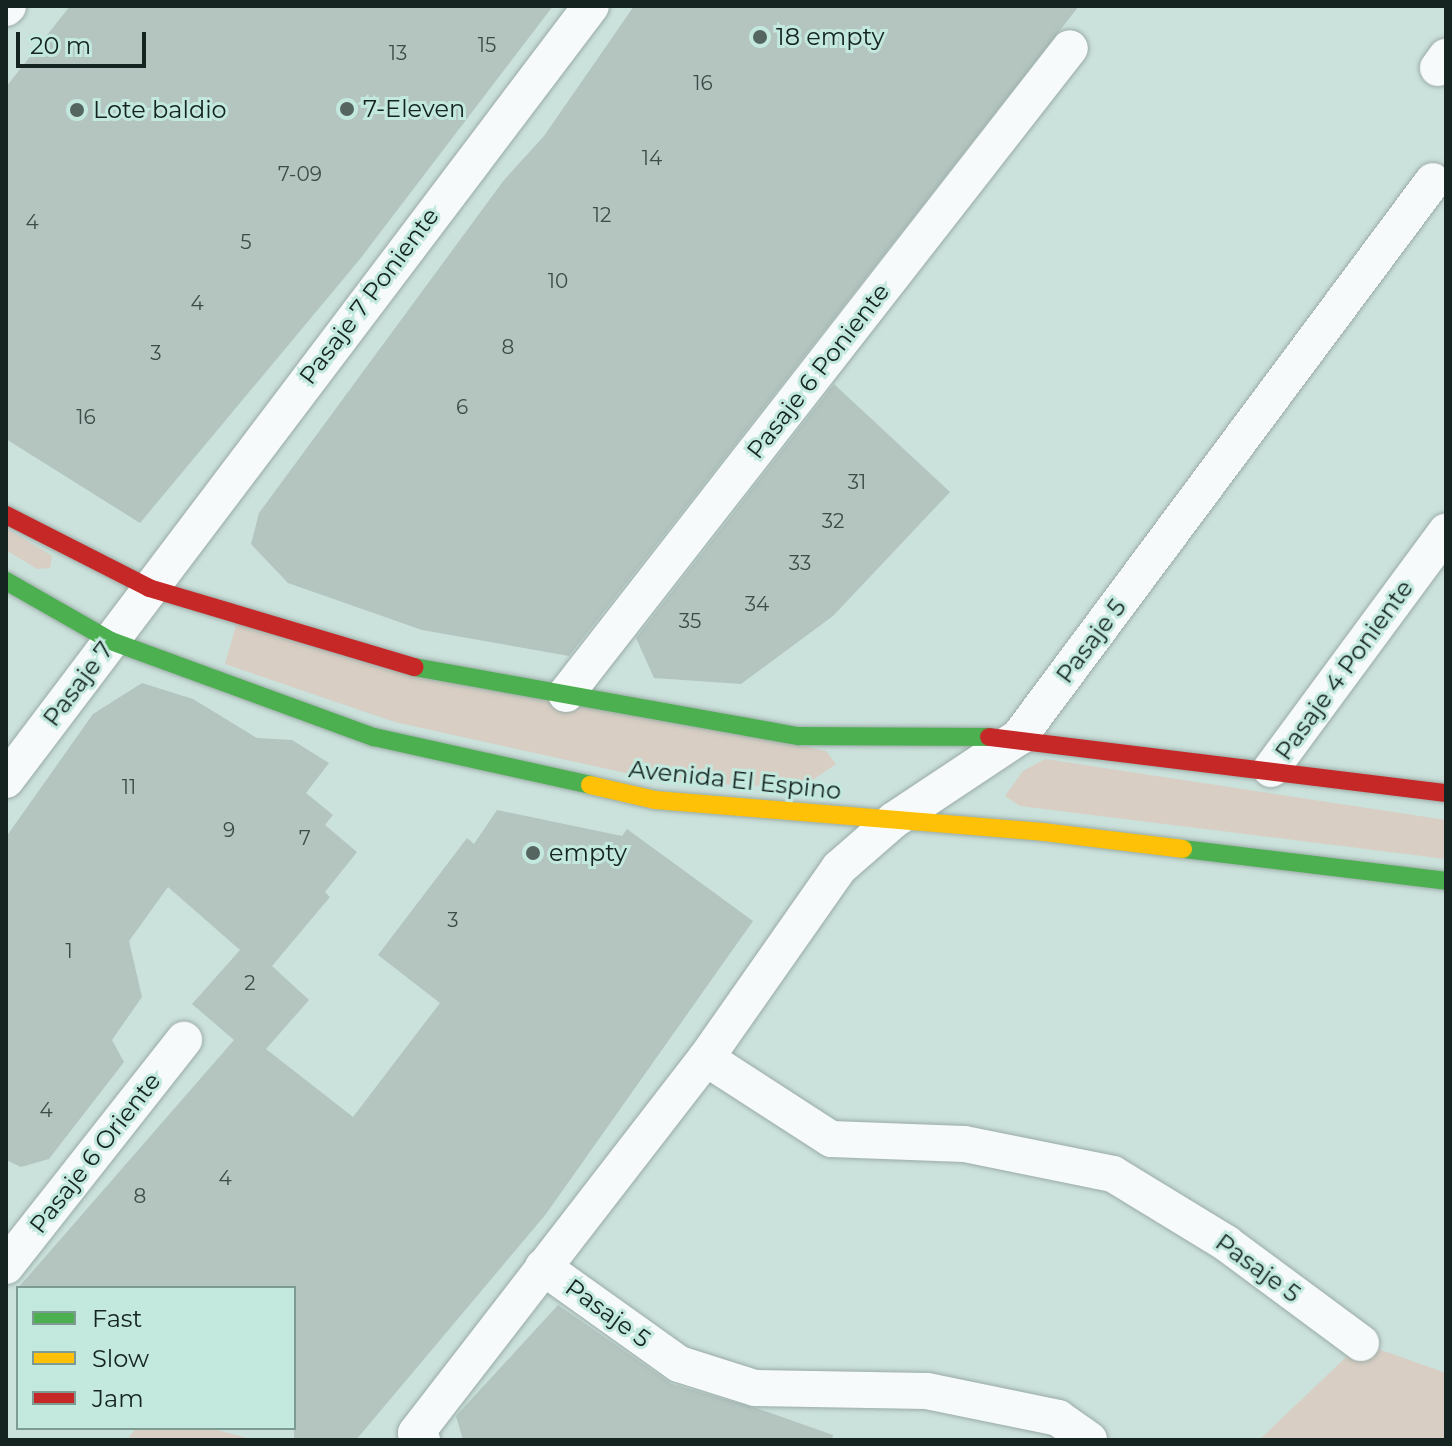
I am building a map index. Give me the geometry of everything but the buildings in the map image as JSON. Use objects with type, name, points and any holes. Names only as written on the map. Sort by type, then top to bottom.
[{"type":"main road","points":[[6,515],[149,588],[411,666],[799,736],[1019,737],[1446,793]]},
{"type":"main road","name":"Avenida El Espino","points":[[6,581],[111,641],[389,741],[655,800],[1043,832],[1446,881]]},
{"type":"street","name":"Pasaje 7 Poniente","points":[[149,588],[591,6]]},
{"type":"street","name":"Pasaje 6 Poniente","points":[[566,694],[1070,48]]},
{"type":"street","name":"Pasaje 5","points":[[419,1437],[543,1267],[706,1058],[839,868],[894,820],[1019,737],[1433,181]]},
{"type":"street","name":"Pasaje 4 Poniente","points":[[1271,769],[1446,532]]},
{"type":"street","name":"Pasaje 7","points":[[6,780],[149,588]]},
{"type":"street","name":"Pasaje 6 Oriente","points":[[13,1242],[184,1040]]},
{"type":"street","name":"Pasaje 5","points":[[706,1058],[831,1139],[964,1144],[1113,1174],[1226,1243],[1361,1343]]},
{"type":"street","name":"Pasaje 5","points":[[543,1267],[679,1364],[694,1369],[755,1388],[927,1391],[1058,1418],[1089,1440]]},
{"type":"shaded area","points":[[6,528],[52,556],[50,568],[37,569],[6,550]]},
{"type":"shaded area","points":[[238,619],[826,751],[836,764],[808,783],[749,786],[653,779],[395,722],[225,664]]},
{"type":"shaded area","points":[[1045,759],[1446,820],[1446,859],[1020,806],[1005,796],[1023,771]]},
{"type":"shaded area","points":[[1361,1343],[1446,1373],[1446,1440],[1259,1440]]},
{"type":"shaded area","points":[[134,1430],[217,1430],[254,1440],[127,1440]]},
{"type":"traffic: fast","points":[[6,581],[111,641],[374,737],[590,785]]},
{"type":"traffic: fast","points":[[414,667],[799,736],[989,737]]},
{"type":"traffic: fast","points":[[1183,849],[1446,881]]},
{"type":"traffic: slow","points":[[590,785],[655,800],[1043,832],[1183,849]]},
{"type":"traffic: jam","points":[[6,515],[149,588],[414,667]]},
{"type":"traffic: jam","points":[[989,737],[1446,793]]},
{"type":"place","name":"18 empty","points":[[760,37]]},
{"type":"place","name":"7-Eleven","points":[[347,109]]},
{"type":"place","name":"Lote baldio","points":[[77,110]]},
{"type":"place","name":"empty","points":[[533,853]]}]
